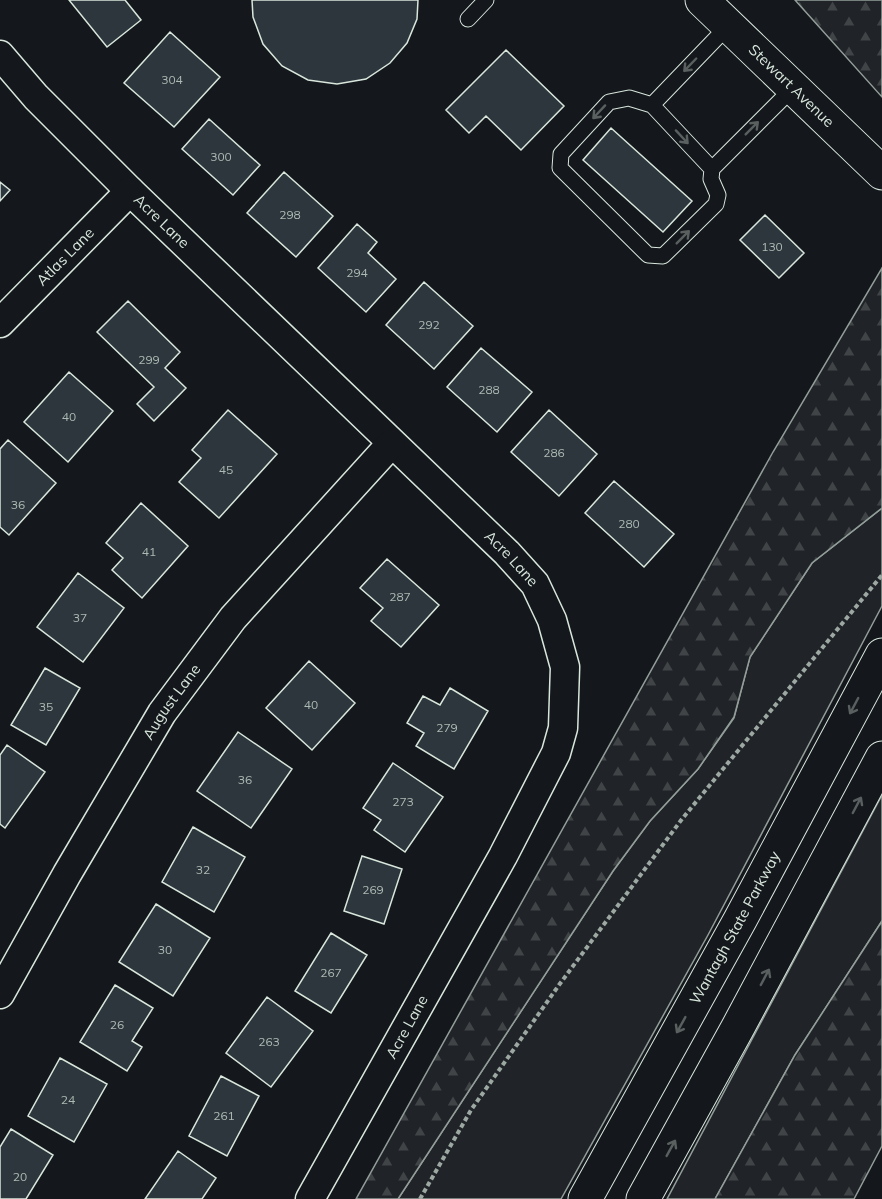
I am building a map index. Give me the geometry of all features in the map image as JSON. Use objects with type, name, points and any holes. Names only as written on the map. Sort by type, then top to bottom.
[{"type":"main road","name":"Stewart Avenue","points":[[702,0],[882,173]]},
{"type":"main road","name":"Wantagh State Parkway","points":[[585,1199],[740,920],[882,655]]},
{"type":"main road","points":[[643,1199],[882,758]]},
{"type":"street","name":"Acre Lane","points":[[0,55],[36,97],[130,191],[507,553],[535,584],[552,620],[565,667],[563,728],[556,753],[503,856],[310,1199]]},
{"type":"street","name":"Atlas Lane","points":[[0,323],[130,191]]},
{"type":"street","name":"August Lane","points":[[0,994],[67,874],[162,714],[233,618],[391,444]]},
{"type":"lane","points":[[468,19],[486,0]]},
{"type":"lane","points":[[652,105],[729,25]]},
{"type":"lane","points":[[712,169],[652,105],[628,98],[609,102],[561,154],[560,168],[648,255],[663,256],[716,204],[718,195],[711,179],[712,169],[793,88]]},
{"type":"path","points":[[420,1199],[471,1110],[682,819],[882,575]]},
{"type":"green space","points":[[795,0],[882,0],[882,97]]},
{"type":"green space","points":[[882,268],[882,508],[812,563],[750,657],[734,717],[698,769],[650,821],[613,871],[398,1199],[356,1199],[773,452]]},
{"type":"green space","points":[[882,508],[882,606],[708,935],[561,1199],[398,1199],[613,871],[650,821],[698,769],[734,718],[750,657],[812,563]]},
{"type":"green space","points":[[882,795],[882,921],[795,1055],[715,1199],[667,1199]]},
{"type":"green space","points":[[882,921],[882,1146],[854,1199],[715,1199],[795,1055]]},
{"type":"building","points":[[69,0],[125,0],[141,20],[107,47]]},
{"type":"building","points":[[252,0],[418,0],[417,19],[407,43],[390,63],[366,79],[337,84],[308,80],[282,66],[263,44],[253,17]]},
{"type":"building","points":[[170,32],[220,77],[174,127],[124,83]]},
{"type":"building","points":[[506,50],[564,106],[521,150],[486,116],[469,133],[446,110]]},
{"type":"building","points":[[209,119],[260,165],[233,195],[182,149]]},
{"type":"building","points":[[611,128],[692,201],[663,232],[583,160]]},
{"type":"building","points":[[284,172],[333,216],[296,257],[247,213]]},
{"type":"building","points":[[0,182],[10,190],[0,201]]},
{"type":"building","points":[[765,215],[804,253],[779,278],[740,240]]},
{"type":"building","points":[[357,224],[377,242],[368,253],[396,279],[366,312],[318,268]]},
{"type":"building","points":[[424,282],[473,326],[434,369],[386,325]]},
{"type":"building","points":[[128,301],[180,352],[165,368],[186,388],[154,421],[137,404],[154,387],[97,332]]},
{"type":"building","points":[[481,348],[532,392],[497,432],[447,387]]},
{"type":"building","points":[[69,372],[113,411],[68,462],[24,422]]},
{"type":"building","points":[[228,410],[277,454],[219,518],[179,482],[201,458],[192,450]]},
{"type":"building","points":[[549,410],[597,454],[559,496],[511,452]]},
{"type":"building","points":[[8,440],[56,483],[9,535],[0,527],[0,449]]},
{"type":"building","points":[[614,481],[674,534],[644,567],[585,513]]},
{"type":"building","points":[[141,503],[188,546],[142,598],[112,570],[123,558],[106,543]]},
{"type":"building","points":[[387,559],[439,605],[401,647],[371,621],[383,608],[360,588]]},
{"type":"building","points":[[78,573],[124,608],[83,662],[37,627]]},
{"type":"building","points":[[309,661],[355,703],[312,750],[266,708]]},
{"type":"building","points":[[45,668],[80,688],[46,745],[11,725]]},
{"type":"building","points":[[450,688],[488,711],[454,769],[416,746],[424,733],[407,723],[423,696],[440,705]]},
{"type":"building","points":[[238,732],[292,769],[251,828],[197,791]]},
{"type":"building","points":[[7,745],[45,772],[5,828],[0,824],[0,755]]},
{"type":"building","points":[[393,763],[443,797],[405,852],[374,830],[381,820],[363,808]]},
{"type":"building","points":[[193,827],[245,857],[214,912],[162,882]]},
{"type":"building","points":[[362,856],[402,869],[384,924],[344,911]]},
{"type":"building","points":[[156,904],[210,938],[173,996],[119,962]]},
{"type":"building","points":[[331,933],[367,955],[331,1013],[295,991]]},
{"type":"building","points":[[115,985],[153,1008],[132,1041],[142,1047],[127,1071],[80,1042]]},
{"type":"building","points":[[267,997],[313,1031],[271,1087],[226,1053]]},
{"type":"building","points":[[60,1058],[107,1084],[74,1142],[28,1116]]},
{"type":"building","points":[[221,1076],[259,1096],[227,1156],[189,1136]]},
{"type":"building","points":[[11,1129],[53,1155],[26,1199],[0,1199],[0,1147]]},
{"type":"building","points":[[178,1151],[216,1178],[202,1199],[145,1199]]}]
